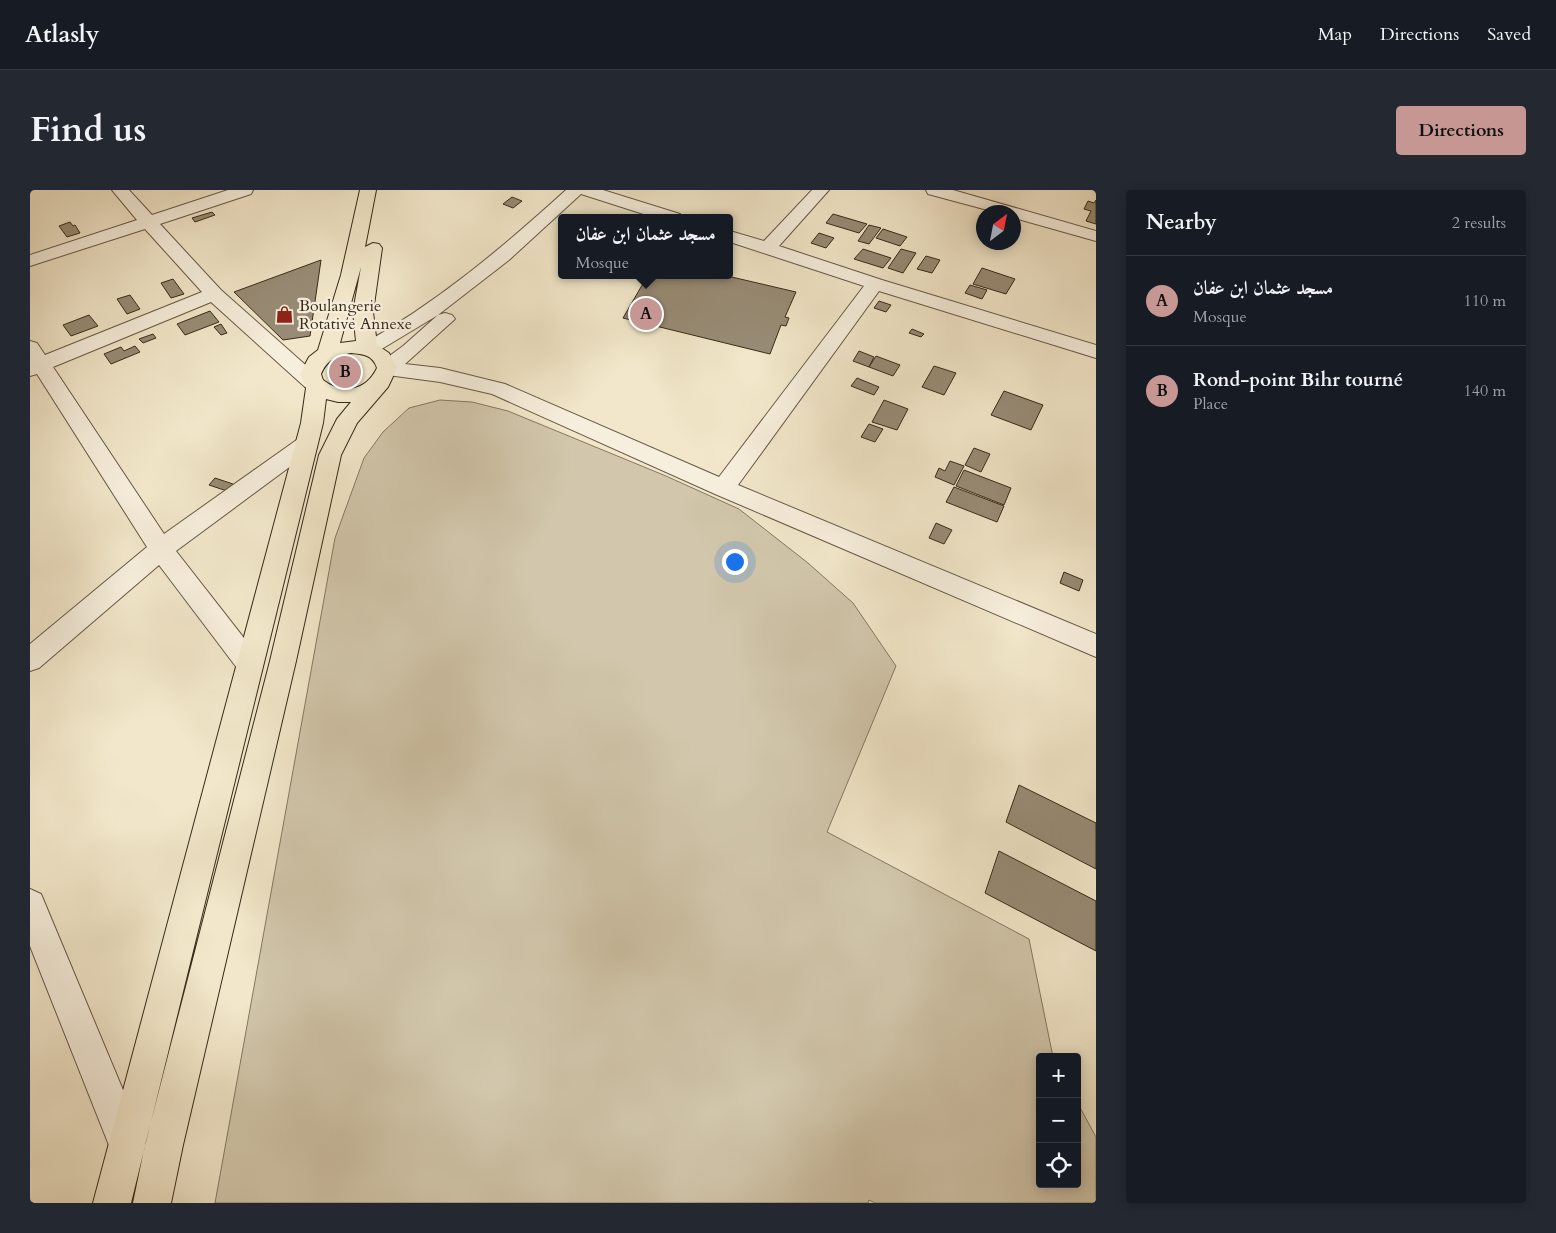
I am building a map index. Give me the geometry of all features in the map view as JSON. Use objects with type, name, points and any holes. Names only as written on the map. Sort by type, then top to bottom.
[{"type":"main road","points":[[327,353],[350,275],[368,190]]},
{"type":"main road","points":[[368,349],[363,312],[384,190]]},
{"type":"main road","points":[[112,1203],[312,423],[315,385],[310,375],[312,367],[318,359],[327,353],[351,347],[368,349],[382,356],[384,374],[348,418],[330,455],[283,661],[164,1145],[152,1203]]},
{"type":"main road","points":[[315,385],[330,394],[346,396],[357,394],[384,374]]},
{"type":"street","points":[[120,190],[151,222],[214,294],[315,385]]},
{"type":"street","points":[[30,261],[245,190]]},
{"type":"street","points":[[368,349],[411,326],[509,251],[576,190]]},
{"type":"street","points":[[586,190],[661,214]]},
{"type":"street","points":[[768,248],[821,190]]},
{"type":"street","points":[[934,190],[986,205]]},
{"type":"street","points":[[1021,215],[1096,236]]},
{"type":"street","points":[[733,237],[875,284],[1096,352]]},
{"type":"street","points":[[384,374],[449,315],[500,265],[509,251]]},
{"type":"street","points":[[723,488],[875,284]]},
{"type":"street","points":[[214,294],[34,360],[161,549],[249,664]]},
{"type":"street","points":[[384,374],[440,375],[498,390],[723,488],[1096,646]]},
{"type":"street","points":[[30,660],[161,549],[306,444]]},
{"type":"street","points":[[30,905],[127,1145]]},
{"type":"shaded area","points":[[440,400],[472,402],[508,411],[666,476],[739,509],[808,563],[853,603],[896,666],[827,832],[1029,939],[1052,1053],[1036,1053],[1036,1188],[1081,1188],[1081,1109],[1096,1137],[1096,1203],[875,1203],[869,1200],[868,1203],[215,1203],[335,538],[364,458],[383,432],[409,408]]},
{"type":"building","points":[[512,197],[522,201],[513,208],[503,204]]},
{"type":"building","points":[[1096,200],[1096,224],[1086,221],[1091,211],[1084,209],[1088,201],[1094,203]]},
{"type":"building","points":[[212,212],[215,215],[195,222],[192,218]]},
{"type":"building","points":[[833,214],[867,224],[859,233],[826,223]]},
{"type":"building","points":[[70,222],[73,226],[75,225],[80,233],[67,237],[59,226]]},
{"type":"building","points":[[869,225],[881,228],[869,244],[858,241]]},
{"type":"building","points":[[883,229],[907,237],[900,246],[876,238]]},
{"type":"building","points":[[819,233],[834,238],[826,248],[811,243]]},
{"type":"building","points":[[863,249],[891,258],[883,268],[854,259]]},
{"type":"building","points":[[901,249],[916,253],[903,273],[888,268]]},
{"type":"building","points":[[926,256],[940,260],[932,273],[917,269]]},
{"type":"building","name":"Boulangerie Rotative Annexe","points":[[321,260],[310,336],[283,340],[234,292]]},
{"type":"building","points":[[982,268],[1015,279],[1006,294],[973,284]]},
{"type":"building","points":[[733,277],[796,292],[785,317],[789,318],[786,326],[781,325],[770,354],[623,318],[646,279],[733,279]]},
{"type":"building","points":[[173,279],[184,294],[171,298],[161,283]]},
{"type":"building","points":[[970,285],[987,290],[982,299],[965,293]]},
{"type":"building","points":[[130,295],[140,309],[127,314],[117,299]]},
{"type":"building","points":[[879,301],[891,305],[886,312],[874,308]]},
{"type":"building","points":[[210,311],[219,322],[185,335],[177,324]]},
{"type":"building","points":[[89,315],[98,326],[71,336],[63,325]]},
{"type":"building","points":[[221,324],[227,333],[221,335],[214,327]]},
{"type":"building","points":[[912,329],[924,334],[921,337],[909,333]]},
{"type":"building","points":[[153,334],[156,338],[143,343],[139,339]]},
{"type":"building","points":[[135,346],[140,352],[111,364],[104,354],[121,347],[124,351]]},
{"type":"building","points":[[859,351],[874,357],[869,367],[853,361]]},
{"type":"building","points":[[876,356],[900,365],[893,376],[869,367]]},
{"type":"building","points":[[934,366],[956,373],[944,395],[922,387]]},
{"type":"building","points":[[857,378],[879,387],[874,395],[851,386]]},
{"type":"building","points":[[1004,391],[1043,405],[1031,430],[991,415]]},
{"type":"building","points":[[884,400],[908,409],[897,430],[872,422]]},
{"type":"building","points":[[869,424],[883,429],[875,442],[861,437]]},
{"type":"building","points":[[974,448],[990,454],[981,472],[965,465]]},
{"type":"building","points":[[950,461],[964,466],[954,485],[935,477],[939,468],[945,471]]},
{"type":"building","points":[[964,470],[1011,488],[1004,505],[956,486]]},
{"type":"building","points":[[215,478],[233,484],[227,491],[209,485]]},
{"type":"building","points":[[954,487],[1004,506],[997,522],[946,502]]},
{"type":"building","points":[[936,523],[952,530],[944,544],[929,538]]},
{"type":"building","points":[[1064,572],[1083,580],[1079,591],[1060,583]]},
{"type":"building","points":[[1019,785],[1096,823],[1096,869],[1006,822]]},
{"type":"building","points":[[999,851],[1096,901],[1096,951],[985,893]]},
{"type":"place","name":"Boulangerie Rotative Annexe","points":[[285,314]]},
{"type":"place","name":"مسجد عثمان ابن عفان","points":[[646,314]]},
{"type":"place","name":"Rond-point Bihr tourné","points":[[345,372]]}]
